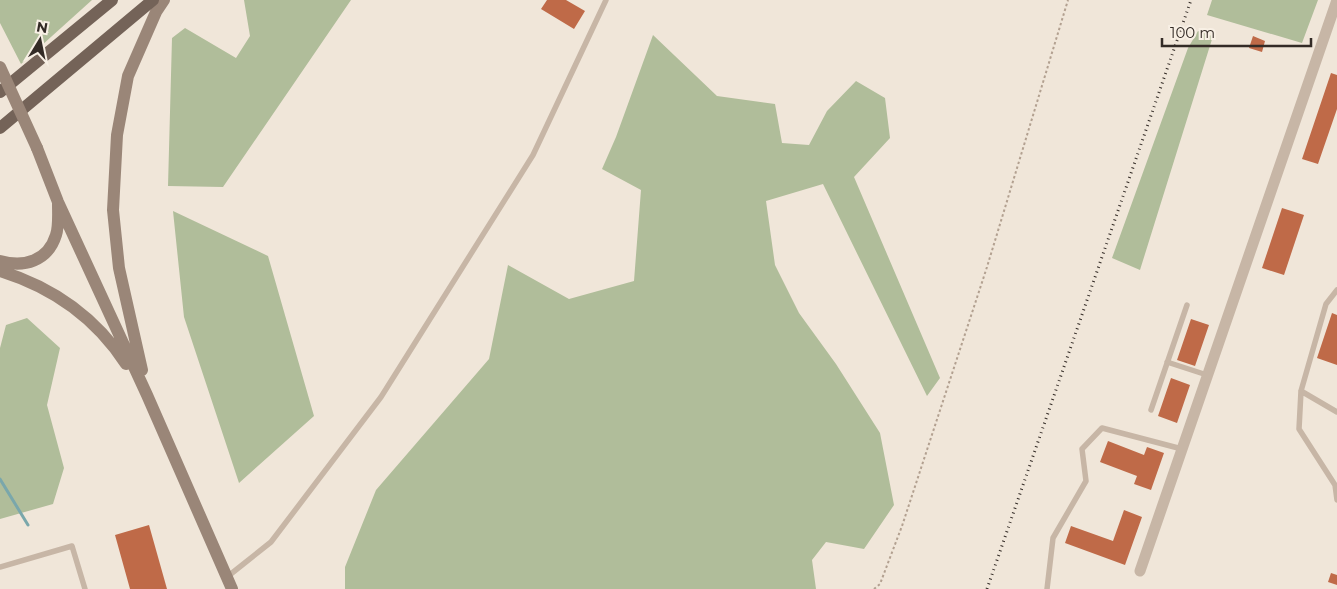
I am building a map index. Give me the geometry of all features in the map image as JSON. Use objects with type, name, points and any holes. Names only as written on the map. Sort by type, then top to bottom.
[{"type":"main road","points":[[0,92],[112,0]]},
{"type":"main road","points":[[0,128],[153,0]]},
{"type":"main road","points":[[147,395],[119,268],[113,210],[117,135],[128,76],[156,12],[164,0]]},
{"type":"main road","points":[[0,67],[37,148],[58,202],[147,395],[230,583]]},
{"type":"main road","points":[[0,261],[12,265],[23,264],[37,260],[47,251],[56,234],[58,202]]},
{"type":"main road","points":[[0,270],[42,287],[69,304],[97,327],[117,350],[147,395]]},
{"type":"street","points":[[1140,570],[1337,0]]},
{"type":"lane","points":[[230,583],[271,542],[381,397],[533,155],[606,0]]},
{"type":"lane","points":[[1337,290],[1326,304],[1301,391],[1299,429],[1335,485],[1337,500]]},
{"type":"lane","points":[[1151,410],[1187,305]]},
{"type":"lane","points":[[1167,362],[1207,375]]},
{"type":"lane","points":[[1301,391],[1337,412]]},
{"type":"lane","points":[[1047,589],[1053,538],[1086,481],[1082,449],[1102,428],[1182,449]]},
{"type":"lane","points":[[0,567],[72,546],[85,589]]},
{"type":"path","points":[[874,589],[880,584],[902,526],[987,267],[1068,0]]},
{"type":"green space","points":[[0,0],[92,0],[21,64],[0,23]]},
{"type":"green space","points":[[244,0],[351,0],[223,187],[168,186],[172,38],[185,28],[236,58],[250,36]]},
{"type":"green space","points":[[1212,0],[1318,0],[1302,43],[1207,15]]},
{"type":"green space","points":[[1198,31],[1213,36],[1140,270],[1112,258],[1188,48]]},
{"type":"green space","points":[[653,35],[717,96],[775,104],[782,143],[809,145],[827,111],[856,81],[885,98],[890,138],[854,177],[940,378],[927,396],[823,184],[766,201],[775,265],[799,313],[836,364],[880,433],[894,505],[864,549],[826,542],[812,560],[816,589],[345,589],[345,567],[376,490],[489,359],[508,265],[569,299],[634,281],[641,190],[602,169],[616,137]]},
{"type":"green space","points":[[173,211],[268,256],[314,416],[239,483],[184,317]]},
{"type":"green space","points":[[27,318],[60,348],[47,405],[64,468],[53,504],[0,519],[0,348],[6,325]]},
{"type":"building","points":[[547,0],[566,0],[585,11],[574,29],[541,9]]},
{"type":"building","points":[[1253,36],[1265,41],[1262,52],[1249,48]]},
{"type":"building","points":[[1331,73],[1337,75],[1337,109],[1318,164],[1302,159]]},
{"type":"building","points":[[1282,208],[1304,215],[1284,275],[1262,268]]},
{"type":"building","points":[[1332,313],[1337,315],[1337,365],[1317,358]]},
{"type":"building","points":[[1191,319],[1209,325],[1195,366],[1177,360]]},
{"type":"building","points":[[1171,378],[1190,385],[1177,423],[1158,416]]},
{"type":"building","points":[[1108,441],[1144,455],[1147,447],[1164,453],[1151,490],[1134,484],[1137,476],[1100,462]]},
{"type":"building","points":[[1124,510],[1142,517],[1125,565],[1065,543],[1071,526],[1113,541]]},
{"type":"building","points":[[149,525],[167,589],[130,589],[115,535]]},
{"type":"building","points":[[1331,573],[1337,575],[1337,585],[1328,582]]},
{"type":"waterway","points":[[0,479],[28,525]]},
{"type":"railway","points":[[987,589],[1191,0]]}]
